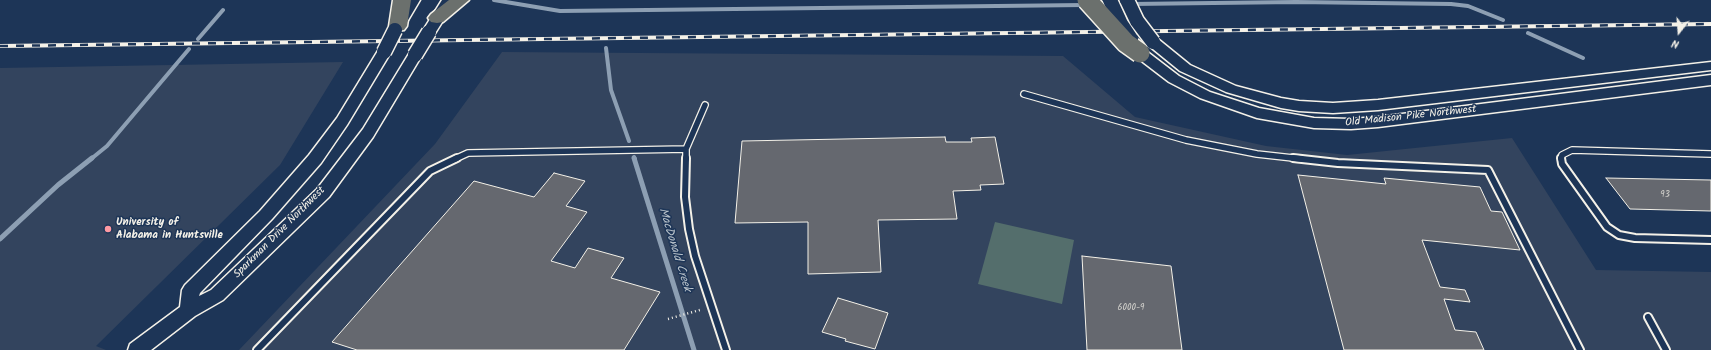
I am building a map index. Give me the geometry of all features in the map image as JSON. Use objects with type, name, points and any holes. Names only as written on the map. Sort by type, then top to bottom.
[{"type":"highway","points":[[397,28],[402,0]]},
{"type":"highway","points":[[433,25],[460,0]]},
{"type":"highway","points":[[1087,0],[1126,43],[1142,46]]},
{"type":"main road","name":"Sparkman Drive Northwest","points":[[189,311],[191,290],[266,215],[315,159],[342,121],[384,52],[413,0]]},
{"type":"main road","name":"Sparkman Drive Northwest","points":[[139,349],[189,311],[217,295],[323,193],[368,133],[449,0]]},
{"type":"main road","name":"Old Madison Pike Northwest","points":[[1110,0],[1121,24],[1174,79],[1205,95],[1223,102],[1276,118],[1297,122],[1330,124],[1378,122],[1711,80]]},
{"type":"main road","name":"Old Madison Pike Northwest","points":[[1127,0],[1140,26],[1142,46]]},
{"type":"main road","name":"Old Madison Pike Northwest","points":[[1142,46],[1231,89],[1281,103],[1299,106],[1333,108],[1378,105],[1711,66]]},
{"type":"lane","points":[[1024,94],[1186,140],[1257,154],[1338,162],[1488,170],[1580,350]]},
{"type":"lane","points":[[705,105],[686,149],[685,196],[689,229],[695,256],[726,350]]},
{"type":"lane","points":[[257,350],[430,170],[468,153],[686,149]]},
{"type":"lane","points":[[1711,154],[1572,150],[1562,155],[1561,159],[1562,164],[1607,227],[1619,235],[1635,238],[1711,240]]},
{"type":"lane","points":[[1648,317],[1666,350]]},
{"type":"path","points":[[668,319],[700,310]]},
{"type":"shaded area","points":[[502,52],[1063,56],[1135,117],[1266,146],[1347,155],[1512,138],[1596,270],[1711,272],[1711,350],[239,350],[435,144]]},
{"type":"shaded area","name":"University of Alabama in Huntsville","points":[[343,62],[280,165],[96,346],[106,350],[0,350],[0,68]]},
{"type":"green space","points":[[995,222],[1074,240],[1062,304],[978,284]]},
{"type":"building","points":[[945,137],[946,142],[972,142],[971,138],[995,137],[1004,184],[980,185],[981,190],[953,191],[957,219],[878,220],[881,272],[808,274],[808,222],[735,223],[742,141]]},
{"type":"building","points":[[554,173],[585,181],[566,206],[587,212],[551,261],[575,268],[588,248],[624,258],[611,278],[660,292],[624,350],[357,350],[332,342],[474,181],[534,197]]},
{"type":"building","points":[[1298,175],[1386,184],[1384,178],[1480,187],[1491,211],[1502,212],[1520,250],[1422,240],[1440,287],[1465,290],[1470,302],[1444,299],[1455,330],[1476,332],[1484,350],[1344,350]]},
{"type":"building","points":[[1606,178],[1711,180],[1711,211],[1630,209]]},
{"type":"building","points":[[1082,256],[1171,266],[1182,350],[1087,350]]},
{"type":"building","points":[[838,298],[888,313],[875,349],[845,341],[846,339],[822,332]]},
{"type":"waterway","points":[[494,0],[560,11],[1084,5]]},
{"type":"waterway","points":[[1131,4],[1296,2],[1451,4],[1468,6],[1503,20]]},
{"type":"waterway","points":[[198,39],[223,10]]},
{"type":"waterway","points":[[1528,33],[1583,58]]},
{"type":"waterway","name":"MacDonald Creek","points":[[606,48],[611,90],[629,141]]},
{"type":"waterway","points":[[91,159],[107,146],[189,49]]},
{"type":"waterway","points":[[0,239],[58,185],[92,158]]},
{"type":"waterway","name":"MacDonald Creek","points":[[634,158],[694,350]]},
{"type":"railway","points":[[0,46],[1711,24]]},
{"type":"place","name":"University of Alabama in Huntsville","points":[[108,229]]}]
